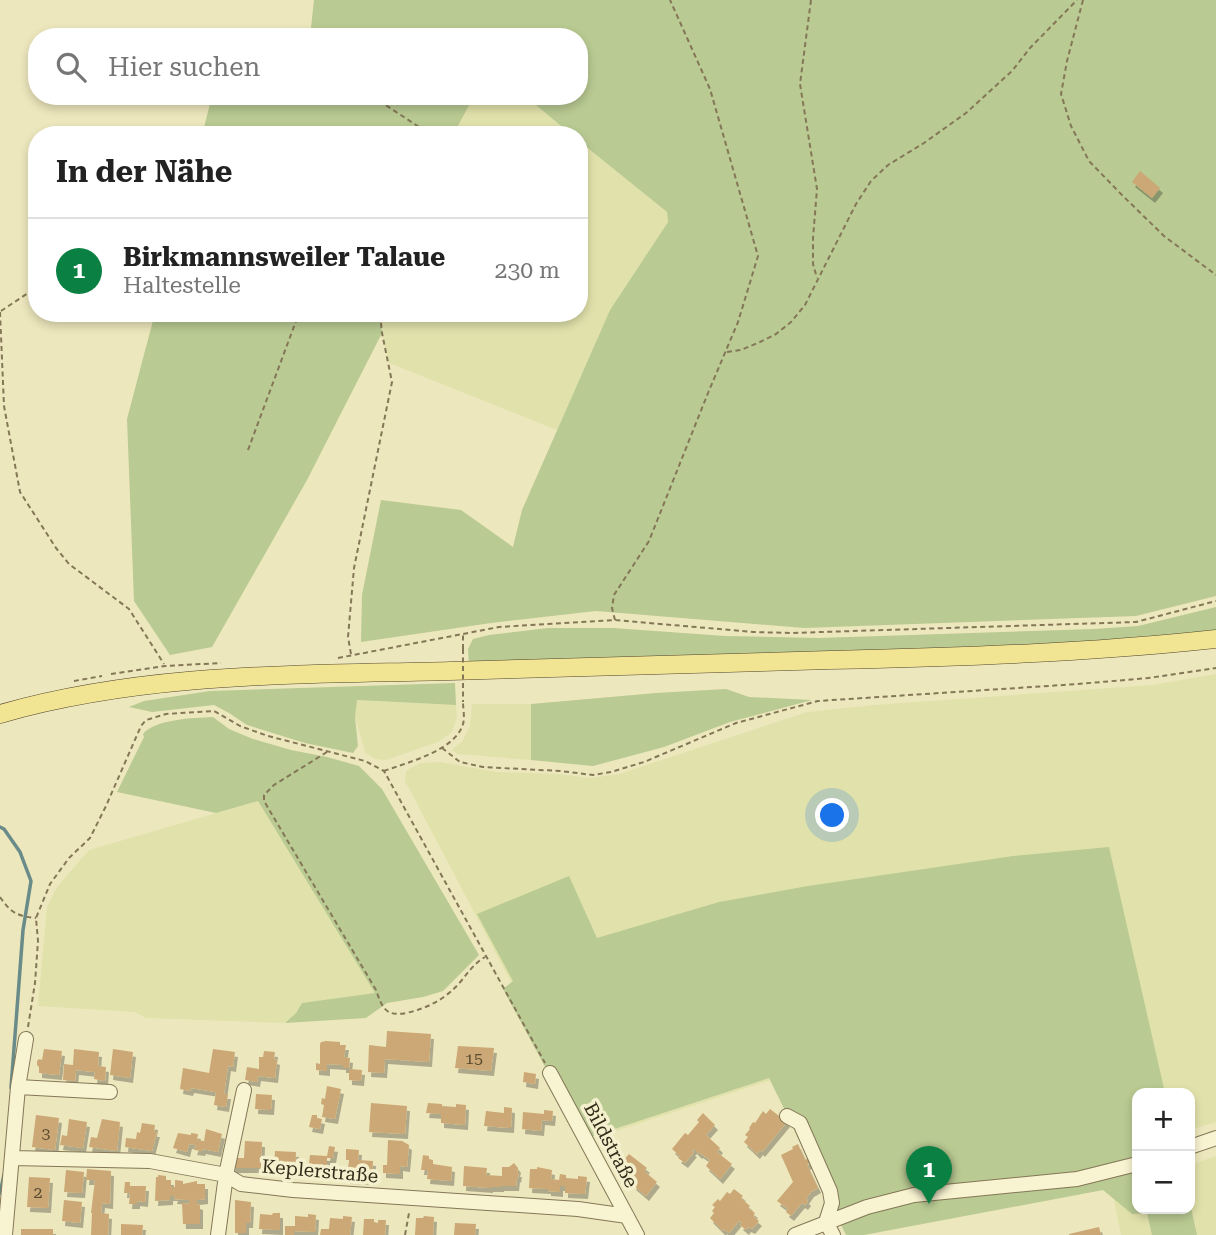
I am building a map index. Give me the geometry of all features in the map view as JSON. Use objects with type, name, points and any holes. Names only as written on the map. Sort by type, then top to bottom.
[{"type":"main road","points":[[0,714],[100,691],[235,676],[993,656],[1142,647],[1216,639]]},
{"type":"street","points":[[5,1235],[18,1087],[26,1039]]},
{"type":"street","name":"Bildstraße","points":[[550,1073],[637,1235]]},
{"type":"street","points":[[18,1087],[110,1091]]},
{"type":"street","points":[[218,1235],[226,1175],[244,1090]]},
{"type":"street","points":[[787,1116],[800,1123],[830,1191],[832,1203],[829,1229]]},
{"type":"street","points":[[1195,1145],[1216,1138]]},
{"type":"street","name":"Keplerstraße","points":[[12,1158],[150,1161],[226,1175],[241,1184],[293,1190],[579,1209],[627,1216]]},
{"type":"street","points":[[794,1235],[829,1229],[867,1207],[921,1194],[1077,1179],[1132,1165]]},
{"type":"path","points":[[615,620],[612,608],[614,595],[649,541],[738,322],[758,256],[710,89],[670,0]]},
{"type":"path","points":[[811,0],[800,84],[817,189],[813,264],[817,279]]},
{"type":"path","points":[[726,353],[760,342],[791,322],[805,305],[856,204],[871,181],[888,165],[966,113],[1012,71],[1030,48],[1077,0]]},
{"type":"path","points":[[1083,0],[1066,61],[1061,94],[1071,126],[1089,161],[1164,236],[1216,275]]},
{"type":"path","points":[[386,105],[417,126]]},
{"type":"path","points":[[28,293],[0,312],[4,405],[20,492],[69,564],[128,609],[165,666]]},
{"type":"path","points":[[248,450],[296,322]]},
{"type":"path","points":[[351,655],[348,637],[354,568],[392,382],[381,322]]},
{"type":"path","points":[[384,771],[442,748],[456,737],[464,722],[463,634],[487,629],[615,620],[754,632],[1136,622],[1216,601]]},
{"type":"path","points":[[442,748],[460,762],[482,768],[593,775],[645,762],[736,723],[818,701],[1078,684],[1148,678],[1216,668]]},
{"type":"path","points":[[26,1039],[35,984],[38,941],[36,918],[50,884],[69,858],[90,838],[146,720],[166,714],[214,711],[240,726],[268,736],[365,761],[384,771],[550,1073]]},
{"type":"path","points":[[328,751],[274,785],[264,795],[264,801],[376,990],[380,1005],[390,1013],[402,1014],[423,1009],[442,999],[485,956]]},
{"type":"path","points":[[0,897],[9,910],[36,918]]},
{"type":"path","points":[[405,1235],[412,1198]]},
{"type":"green space","points":[[314,0],[1216,0],[1216,596],[1136,616],[804,628],[596,611],[361,642],[362,595],[381,500],[461,510],[513,547],[522,510],[610,310],[668,222],[667,212],[588,148],[588,126],[561,126],[536,105],[588,105],[588,28],[311,28]]},
{"type":"green space","points":[[210,105],[469,105],[458,126],[204,126]]},
{"type":"green space","points":[[469,105],[536,105],[561,126],[458,126]]},
{"type":"green space","points":[[588,148],[667,212],[668,222],[610,310],[557,430],[389,363],[381,322],[588,322]]},
{"type":"green space","points":[[153,322],[381,322],[382,333],[307,480],[212,647],[170,655],[134,601],[127,419]]},
{"type":"green space","points":[[1216,607],[1216,633],[1101,646],[469,665],[468,649],[473,639],[548,628],[613,628],[725,636],[819,638],[1138,626]]},
{"type":"green space","points":[[1216,674],[1216,1122],[1195,1128],[1195,1088],[1132,1088],[1132,1093],[783,1076],[598,1137],[503,967],[405,781],[406,771],[420,763],[440,762],[497,772],[590,778],[619,774],[807,712],[1152,685]]},
{"type":"green space","points":[[455,683],[456,705],[357,700],[355,717],[358,746],[353,753],[305,743],[247,725],[214,705],[152,712],[129,707],[144,701],[210,691]]},
{"type":"green space","points":[[726,689],[749,697],[812,700],[730,722],[664,747],[593,766],[531,760],[531,704]]},
{"type":"green space","points":[[356,700],[456,705],[457,718],[452,732],[438,742],[386,760],[375,759],[365,752],[355,717]]},
{"type":"green space","points":[[472,704],[531,704],[531,760],[457,754],[452,749],[462,742],[470,726]]},
{"type":"green space","points":[[213,717],[229,729],[253,739],[359,766],[382,789],[479,955],[443,991],[387,1003],[366,1018],[285,1023],[302,1003],[375,993],[258,801],[216,813],[117,792],[144,737],[143,734],[149,729],[175,720]]},
{"type":"green space","points":[[258,801],[376,994],[302,1003],[285,1023],[146,1018],[135,1012],[38,1006],[47,907],[57,887],[89,850]]},
{"type":"green space","points":[[1109,847],[1164,1088],[1132,1088],[1132,1214],[1103,1190],[864,1235],[846,1235],[769,1078],[584,1139],[503,989],[513,981],[477,914],[569,876],[597,938],[719,902],[1013,856]]},
{"type":"green space","points":[[1216,1156],[1216,1235],[1121,1235],[1112,1190],[1132,1205],[1132,1214],[1195,1214],[1195,1163]]},
{"type":"green space","points":[[1147,1214],[1192,1214],[1197,1235],[1152,1235]]},
{"type":"building","points":[[1140,171],[1160,188],[1152,198],[1132,182]]},
{"type":"building","points":[[387,1031],[431,1034],[429,1062],[385,1059],[384,1073],[368,1072],[369,1045],[386,1047]]},
{"type":"building","points":[[326,1041],[346,1045],[344,1057],[350,1058],[349,1068],[327,1064],[327,1071],[316,1070],[316,1063],[320,1064],[320,1044]]},
{"type":"building","points":[[458,1046],[494,1048],[491,1071],[455,1068]]},
{"type":"building","points":[[44,1049],[62,1051],[59,1075],[39,1073],[37,1061],[42,1060]]},
{"type":"building","points":[[74,1049],[99,1052],[98,1066],[106,1067],[105,1081],[94,1079],[95,1072],[76,1070],[75,1081],[63,1080],[64,1064],[73,1065]]},
{"type":"building","points":[[113,1049],[133,1052],[130,1078],[110,1075]]},
{"type":"building","points":[[213,1049],[235,1052],[233,1067],[228,1066],[224,1094],[228,1094],[226,1107],[214,1105],[216,1092],[180,1089],[183,1068],[209,1073]]},
{"type":"building","points":[[264,1051],[275,1052],[275,1078],[258,1076],[257,1082],[245,1080],[247,1067],[259,1069],[259,1057],[263,1057]]},
{"type":"building","points":[[349,1069],[362,1070],[361,1081],[349,1080]]},
{"type":"building","points":[[524,1072],[536,1074],[535,1084],[523,1082]]},
{"type":"building","points":[[327,1086],[341,1089],[335,1119],[322,1117],[324,1105],[321,1104],[322,1098],[325,1099]]},
{"type":"building","points":[[256,1094],[272,1095],[271,1110],[255,1109]]},
{"type":"building","points":[[371,1103],[407,1106],[405,1134],[369,1132]]},
{"type":"building","points":[[428,1103],[456,1107],[456,1104],[466,1105],[465,1125],[441,1123],[441,1114],[426,1113]]},
{"type":"building","points":[[504,1107],[512,1108],[511,1128],[484,1126],[486,1111],[504,1113]]},
{"type":"building","points":[[770,1109],[787,1122],[762,1152],[760,1150],[757,1154],[744,1142],[748,1137],[745,1135],[763,1111],[766,1114]]},
{"type":"building","points":[[544,1110],[553,1111],[552,1121],[542,1120],[541,1131],[522,1129],[523,1112],[544,1114]]},
{"type":"building","points":[[703,1113],[715,1125],[706,1135],[720,1148],[717,1152],[732,1164],[720,1179],[706,1166],[710,1160],[694,1149],[685,1163],[672,1149],[685,1133],[688,1135]]},
{"type":"building","points":[[36,1115],[59,1118],[55,1150],[32,1147]]},
{"type":"building","points":[[312,1115],[322,1119],[320,1129],[309,1127]]},
{"type":"building","points":[[69,1119],[87,1122],[83,1148],[60,1145],[62,1135],[67,1136]]},
{"type":"building","points":[[102,1119],[120,1122],[117,1151],[89,1147],[91,1137],[97,1138]]},
{"type":"building","points":[[142,1123],[155,1125],[154,1132],[157,1132],[152,1151],[125,1147],[126,1138],[136,1139]]},
{"type":"building","points":[[206,1129],[222,1134],[218,1152],[194,1150],[196,1145],[189,1144],[187,1152],[173,1148],[178,1133],[198,1134],[197,1140],[204,1141]]},
{"type":"building","points":[[388,1140],[402,1141],[409,1145],[407,1167],[400,1166],[400,1174],[383,1173],[383,1165],[387,1165]]},
{"type":"building","points":[[245,1141],[262,1142],[261,1168],[232,1168],[233,1158],[244,1158]]},
{"type":"building","points":[[798,1144],[805,1160],[808,1158],[810,1163],[807,1165],[818,1188],[811,1192],[805,1205],[802,1203],[791,1216],[786,1212],[788,1209],[777,1201],[793,1182],[781,1155]]},
{"type":"building","points":[[329,1146],[335,1147],[333,1158],[327,1158],[327,1169],[322,1169],[322,1172],[308,1172],[310,1155],[327,1156]]},
{"type":"building","points":[[346,1149],[359,1150],[358,1160],[373,1161],[372,1180],[347,1179],[349,1160],[346,1160]]},
{"type":"building","points":[[275,1151],[296,1152],[295,1170],[274,1169]]},
{"type":"building","points":[[629,1154],[647,1168],[644,1171],[657,1182],[646,1196],[633,1185],[637,1180],[630,1175],[628,1178],[618,1167]]},
{"type":"building","points":[[423,1155],[429,1156],[433,1164],[452,1167],[451,1181],[427,1179],[428,1170],[421,1170]]},
{"type":"building","points":[[514,1163],[519,1172],[516,1186],[463,1186],[464,1166],[487,1168],[486,1175],[502,1176],[502,1167],[509,1167]]},
{"type":"building","points":[[537,1167],[552,1170],[551,1179],[559,1180],[560,1174],[566,1175],[566,1178],[587,1177],[585,1194],[565,1193],[565,1186],[560,1186],[560,1192],[529,1188],[530,1169]]},
{"type":"building","points":[[87,1169],[111,1171],[110,1204],[102,1203],[101,1213],[109,1214],[108,1235],[91,1235],[95,1180],[86,1180]]},
{"type":"building","points":[[66,1170],[84,1172],[82,1193],[64,1192]]},
{"type":"building","points":[[158,1175],[171,1180],[171,1187],[175,1187],[175,1180],[183,1181],[183,1184],[197,1181],[197,1184],[205,1184],[205,1199],[197,1200],[200,1205],[200,1224],[183,1224],[182,1203],[189,1204],[189,1200],[174,1199],[175,1196],[170,1196],[170,1200],[155,1201]]},
{"type":"building","points":[[29,1177],[50,1178],[48,1208],[27,1207]]},
{"type":"building","points":[[125,1182],[130,1182],[130,1186],[146,1186],[145,1202],[129,1204],[130,1193],[124,1193]]},
{"type":"building","points":[[734,1189],[743,1196],[741,1198],[750,1206],[748,1208],[755,1213],[753,1216],[759,1221],[752,1229],[748,1227],[746,1230],[739,1221],[729,1233],[724,1229],[723,1231],[710,1218],[715,1207],[712,1205]]},
{"type":"building","points":[[64,1200],[82,1202],[80,1223],[62,1221]]},
{"type":"building","points":[[235,1200],[251,1202],[250,1223],[246,1223],[246,1233],[235,1233]]},
{"type":"building","points":[[280,1213],[280,1230],[259,1229],[260,1214]]},
{"type":"building","points":[[308,1214],[316,1215],[315,1232],[294,1231],[294,1235],[285,1235],[285,1226],[295,1226],[295,1216],[308,1217]]},
{"type":"building","points":[[343,1216],[352,1217],[350,1235],[320,1235],[321,1229],[329,1229],[330,1218],[343,1219]]},
{"type":"building","points":[[434,1217],[433,1235],[415,1235],[416,1218]]},
{"type":"building","points":[[364,1219],[374,1219],[374,1222],[378,1223],[378,1220],[386,1220],[385,1235],[363,1235]]},
{"type":"building","points":[[455,1223],[476,1224],[475,1235],[454,1235]]},
{"type":"building","points":[[121,1224],[143,1225],[142,1235],[121,1235]]},
{"type":"building","points":[[1099,1227],[1101,1235],[1069,1235],[1069,1234]]},
{"type":"building","points":[[21,1229],[53,1229],[53,1235],[21,1235]]},
{"type":"waterway","points":[[0,827],[20,852],[31,881],[23,930],[11,1088]]},
{"type":"waterway","points":[[0,1193],[4,1175]]},
{"type":"place","name":"Birkmannsweiler Talaue","points":[[929,1204]]}]
